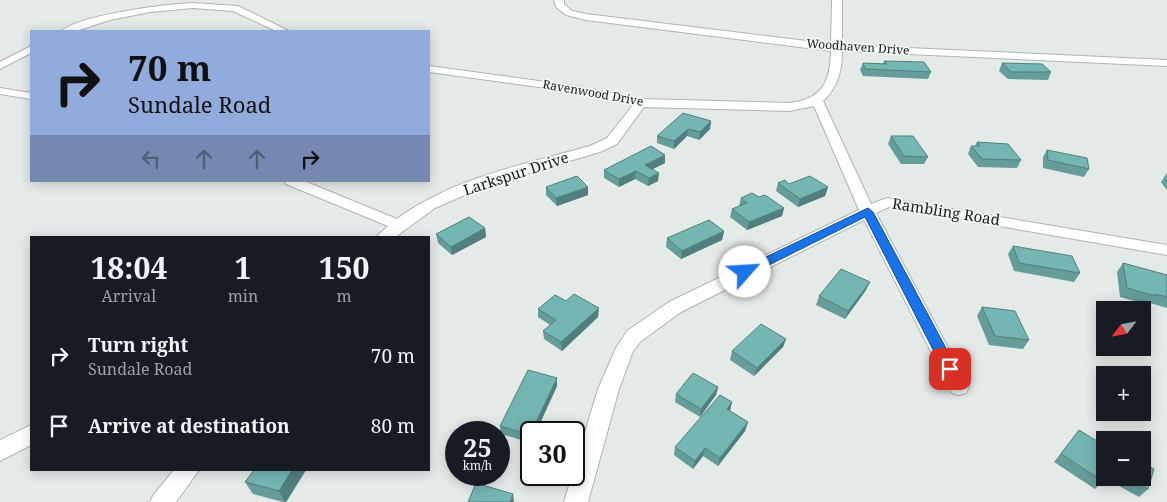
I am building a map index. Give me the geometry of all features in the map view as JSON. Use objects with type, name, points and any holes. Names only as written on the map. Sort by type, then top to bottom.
[{"type":"street","name":"Woodhaven Drive","points":[[559,0],[562,10],[586,17],[836,48],[1167,63]]},
{"type":"street","points":[[837,0],[836,48],[838,59],[832,82],[817,100],[868,212],[959,386]]},
{"type":"street","points":[[70,30],[166,2],[208,4],[234,8],[282,30]]},
{"type":"street","points":[[0,66],[30,50]]},
{"type":"street","name":"Ravenwood Drive","points":[[430,69],[575,89],[641,103],[789,107],[805,105],[817,100]]},
{"type":"street","points":[[0,92],[30,96]]},
{"type":"street","name":"Larkspur Drive","points":[[385,236],[398,224],[452,195],[612,141],[641,103]]},
{"type":"street","points":[[293,182],[398,224]]},
{"type":"street","name":"Rambling Road","points":[[576,502],[608,392],[621,358],[632,337],[651,321],[675,307],[887,202],[1167,250]]},
{"type":"street","points":[[0,450],[30,435]]},
{"type":"street","points":[[162,502],[187,471]]},
{"type":"building","points":[[884,61],[924,62],[931,72],[865,69],[863,63],[887,64]]},
{"type":"building","points":[[1002,63],[1042,64],[1051,72],[1011,72]]},
{"type":"building","points":[[683,113],[711,121],[700,132],[688,129],[674,141],[657,136]]},
{"type":"building","points":[[891,136],[913,136],[928,157],[904,156]]},
{"type":"building","points":[[977,142],[1008,144],[1021,160],[982,159],[971,146],[980,146]]},
{"type":"building","points":[[651,146],[665,155],[645,165],[659,173],[649,178],[636,171],[619,179],[604,170]]},
{"type":"building","points":[[1047,150],[1087,158],[1089,169],[1048,160]]},
{"type":"building","points":[[577,176],[588,187],[556,198],[546,187]]},
{"type":"building","points":[[810,176],[828,187],[800,199],[778,183],[785,180],[789,184]]},
{"type":"building","points":[[752,193],[759,197],[765,195],[784,208],[749,222],[732,209],[747,203],[741,198]]},
{"type":"building","points":[[469,217],[485,228],[451,247],[436,234]]},
{"type":"building","points":[[709,220],[724,231],[682,251],[667,238]]},
{"type":"building","points":[[1013,246],[1072,256],[1080,273],[1019,263]]},
{"type":"building","points":[[1123,263],[1167,275],[1167,297],[1155,294],[1155,296],[1127,288]]},
{"type":"building","points":[[841,269],[870,282],[848,311],[819,296]]},
{"type":"building","points":[[574,294],[599,308],[561,342],[543,331],[556,320],[538,309],[555,295],[566,301]]},
{"type":"building","points":[[982,307],[1015,311],[1029,340],[995,336]]},
{"type":"building","points":[[761,324],[786,339],[757,368],[732,351]]},
{"type":"building","points":[[528,370],[557,378],[537,421],[520,421],[520,432],[510,429],[510,421],[502,421]]},
{"type":"building","points":[[693,373],[718,387],[701,409],[676,394]]},
{"type":"building","points":[[720,395],[732,402],[727,409],[748,422],[720,458],[705,448],[695,461],[675,447]]},
{"type":"building","points":[[1079,430],[1096,440],[1096,476],[1061,454]]},
{"type":"building","points":[[1151,468],[1154,469],[1151,479]]},
{"type":"building","points":[[253,471],[291,471],[279,491],[245,482]]},
{"type":"building","points":[[475,486],[486,486],[513,494],[510,502],[468,502]]},
{"type":"route","points":[[745,272],[868,212],[950,369]]}]
